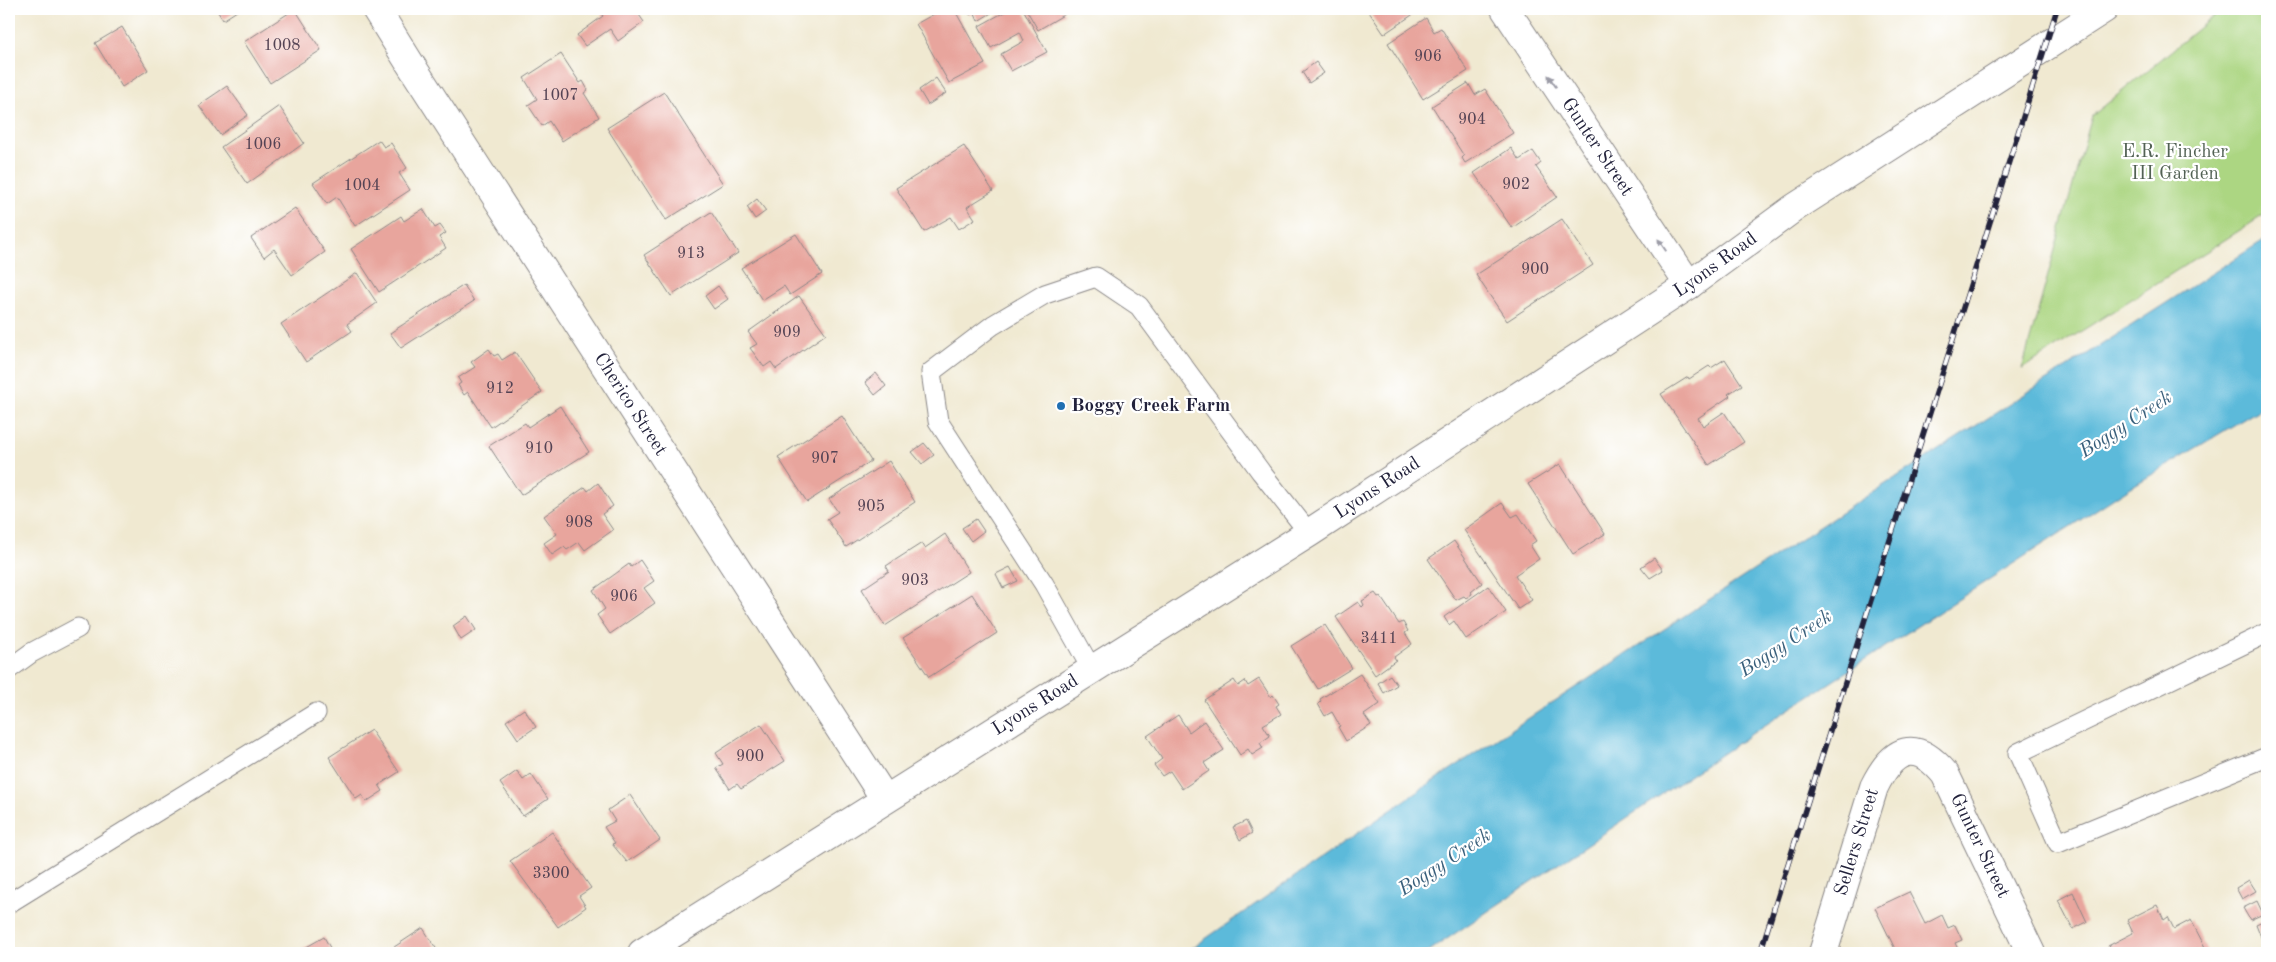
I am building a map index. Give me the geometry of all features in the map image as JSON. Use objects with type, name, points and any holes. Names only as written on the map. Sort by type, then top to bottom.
[{"type":"street","name":"Cherico Street","points":[[376,9],[885,799]]},
{"type":"street","name":"Gunter Street","points":[[1505,9],[1689,285]]},
{"type":"street","name":"Lyons Road","points":[[642,953],[1309,532],[1689,285],[1794,208],[2104,9]]},
{"type":"street","name":"Gunter Street","points":[[1915,751],[1933,760],[1945,774],[2032,953]]},
{"type":"street","name":"Sellers Street","points":[[1823,953],[1874,787],[1883,767],[1897,755],[1915,751]]},
{"type":"lane","points":[[1092,670],[1044,584],[938,421],[931,372],[993,325],[1045,294],[1096,277],[1139,306],[1261,472],[1309,532]]},
{"type":"lane","points":[[9,669],[31,654],[78,628]]},
{"type":"lane","points":[[2267,633],[2018,752],[2058,843],[2267,757]]},
{"type":"lane","points":[[9,903],[316,713]]},
{"type":"green space","name":"E.R. Fincher III Garden","points":[[2222,9],[2267,9],[2267,213],[2022,369],[2092,116]]},
{"type":"water","name":"Boggy Creek","points":[[2267,238],[2267,405],[2128,489],[1753,733],[1426,953],[1185,953],[1427,785],[1853,505]]},
{"type":"building","points":[[216,9],[240,9],[223,20]]},
{"type":"building","points":[[295,9],[321,50],[270,83],[244,42]]},
{"type":"building","points":[[598,9],[635,9],[644,22],[618,41],[610,29],[585,46],[577,35],[603,16]]},
{"type":"building","points":[[943,9],[954,9],[985,64],[949,83],[916,24]]},
{"type":"building","points":[[967,9],[998,9],[978,21],[974,12],[970,15]]},
{"type":"building","points":[[1010,9],[1023,9],[1047,52],[1011,71],[1001,54],[1024,41],[1020,32],[991,48],[979,26]]},
{"type":"building","points":[[1026,9],[1062,9],[1065,14],[1038,30]]},
{"type":"building","points":[[1367,9],[1421,9],[1384,34]]},
{"type":"building","points":[[1426,18],[1434,32],[1441,28],[1468,71],[1423,99],[1388,43]]},
{"type":"building","points":[[122,27],[148,70],[122,87],[95,43]]},
{"type":"building","points":[[561,54],[580,83],[583,81],[588,90],[584,93],[599,117],[562,141],[549,121],[542,126],[528,105],[537,99],[524,78]]},
{"type":"building","points":[[1316,62],[1324,73],[1309,83],[1302,72]]},
{"type":"building","points":[[936,78],[946,93],[928,105],[919,90]]},
{"type":"building","points":[[1468,83],[1475,95],[1485,89],[1513,133],[1465,163],[1462,158],[1464,156],[1432,106]]},
{"type":"building","points":[[227,86],[248,115],[220,135],[199,105]]},
{"type":"building","points":[[664,92],[723,184],[666,220],[607,128]]},
{"type":"building","points":[[279,106],[304,143],[247,184],[221,147]]},
{"type":"building","points":[[379,140],[384,147],[391,143],[407,168],[399,173],[410,190],[355,226],[337,197],[327,204],[313,183]]},
{"type":"building","points":[[964,146],[993,191],[967,207],[975,219],[959,229],[951,217],[924,232],[896,188]]},
{"type":"building","points":[[1511,148],[1519,160],[1533,151],[1541,163],[1536,167],[1557,197],[1512,228],[1474,173]]},
{"type":"building","points":[[757,199],[766,211],[755,219],[747,207]]},
{"type":"building","points":[[295,208],[325,252],[292,275],[274,249],[264,257],[251,238]]},
{"type":"building","points":[[423,209],[435,228],[440,225],[446,233],[439,237],[446,248],[379,292],[351,249],[401,216],[404,221]]},
{"type":"building","points":[[711,212],[738,253],[671,296],[644,255]]},
{"type":"building","points":[[1562,219],[1593,265],[1507,321],[1476,275]]},
{"type":"building","points":[[9,224],[13,228],[9,240]]},
{"type":"building","points":[[796,234],[822,274],[790,295],[784,286],[762,300],[741,268]]},
{"type":"building","points":[[357,273],[377,303],[347,324],[352,331],[306,362],[281,324]]},
{"type":"building","points":[[464,285],[474,301],[401,348],[390,333]]},
{"type":"building","points":[[718,286],[728,299],[714,309],[705,296]]},
{"type":"building","points":[[799,296],[826,334],[776,369],[771,362],[764,367],[750,348],[757,344],[748,332]]},
{"type":"building","points":[[489,349],[494,356],[498,354],[502,360],[515,352],[542,392],[491,427],[468,392],[464,395],[458,385],[461,383],[458,378],[475,367],[471,362]]},
{"type":"building","points":[[1725,359],[1742,385],[1728,394],[1730,396],[1698,418],[1703,426],[1724,412],[1744,442],[1709,465],[1661,394],[1688,377],[1689,379],[1709,366],[1711,368]]},
{"type":"building","points":[[876,373],[886,386],[875,395],[865,382]]},
{"type":"building","points":[[560,406],[589,452],[521,495],[489,446],[525,423],[528,427]]},
{"type":"building","points":[[842,416],[871,461],[807,502],[778,457]]},
{"type":"building","points":[[924,443],[934,455],[922,464],[912,452]]},
{"type":"building","points":[[889,461],[915,502],[846,547],[827,519],[838,512],[829,499]]},
{"type":"building","points":[[1560,464],[1605,534],[1573,554],[1528,484]]},
{"type":"building","points":[[598,483],[613,506],[602,514],[613,530],[585,550],[579,542],[567,550],[564,547],[552,555],[544,543],[557,534],[544,516],[585,487],[588,491]]},
{"type":"building","points":[[1502,503],[1512,517],[1518,514],[1536,541],[1530,545],[1539,559],[1515,575],[1532,600],[1518,609],[1464,530]]},
{"type":"building","points":[[976,519],[984,531],[971,541],[962,528]]},
{"type":"building","points":[[945,534],[969,572],[885,626],[862,589],[889,571],[886,566],[922,543],[925,548]]},
{"type":"building","points":[[1454,541],[1482,583],[1466,598],[1464,596],[1456,600],[1428,559]]},
{"type":"building","points":[[1654,558],[1663,570],[1650,578],[1641,567]]},
{"type":"building","points":[[640,560],[654,581],[644,588],[655,603],[610,634],[597,615],[605,609],[593,590],[629,564],[631,567]]},
{"type":"building","points":[[1010,567],[1018,581],[1003,588],[996,574]]},
{"type":"building","points":[[1488,586],[1506,612],[1466,639],[1454,621],[1449,625],[1444,617]]},
{"type":"building","points":[[1375,593],[1378,597],[1380,596],[1399,624],[1403,622],[1408,631],[1405,633],[1412,644],[1394,657],[1396,660],[1375,675],[1336,617],[1358,602],[1362,607],[1364,605],[1362,601]]},
{"type":"building","points":[[972,594],[997,633],[929,677],[903,638]]},
{"type":"building","points":[[467,616],[476,630],[461,640],[453,626]]},
{"type":"building","points":[[1325,625],[1352,668],[1318,689],[1291,646]]},
{"type":"building","points":[[1360,674],[1380,704],[1364,715],[1371,725],[1346,741],[1332,712],[1325,716],[1318,704],[1321,701],[1320,699]]},
{"type":"building","points":[[1390,675],[1397,685],[1384,693],[1378,683]]},
{"type":"building","points":[[1259,679],[1271,697],[1273,695],[1279,704],[1276,706],[1281,714],[1263,725],[1270,736],[1260,743],[1263,748],[1252,755],[1248,749],[1240,755],[1204,700],[1234,680],[1238,686],[1245,681],[1248,686]]},
{"type":"building","points":[[524,709],[536,727],[518,739],[506,721]]},
{"type":"building","points":[[1178,715],[1189,732],[1204,721],[1224,750],[1204,763],[1209,771],[1182,789],[1170,771],[1162,776],[1154,765],[1162,759],[1147,736]]},
{"type":"building","points":[[761,724],[785,761],[741,789],[737,784],[730,789],[716,768],[723,764],[716,753]]},
{"type":"building","points":[[371,730],[399,772],[379,785],[383,791],[366,802],[362,795],[356,799],[329,757]]},
{"type":"building","points":[[517,771],[523,780],[531,774],[548,799],[523,816],[500,783]]},
{"type":"building","points":[[630,795],[660,840],[627,862],[612,844],[615,843],[604,827],[615,821],[608,810]]},
{"type":"building","points":[[1246,821],[1252,833],[1240,840],[1233,827]]},
{"type":"building","points":[[552,832],[591,888],[579,896],[586,907],[558,927],[510,861]]},
{"type":"building","points":[[2249,880],[2256,891],[2242,899],[2236,888]]},
{"type":"building","points":[[1909,892],[1925,924],[1942,915],[1948,928],[1955,925],[1962,940],[1955,943],[1960,953],[1897,953],[1875,908]]},
{"type":"building","points":[[2073,892],[2087,922],[2073,929],[2058,900]]},
{"type":"building","points":[[2257,901],[2263,914],[2250,920],[2243,908]]},
{"type":"building","points":[[2157,905],[2164,920],[2168,917],[2174,929],[2191,920],[2208,953],[2112,953],[2108,946],[2133,933],[2127,920]]},
{"type":"building","points":[[2267,919],[2267,946],[2265,947],[2256,924]]},
{"type":"building","points":[[423,928],[439,953],[385,953]]},
{"type":"building","points":[[324,937],[333,953],[296,953]]},
{"type":"railway","points":[[1760,953],[2057,9]]},
{"type":"place","name":"Boggy Creek Farm","points":[[1061,406]]}]
